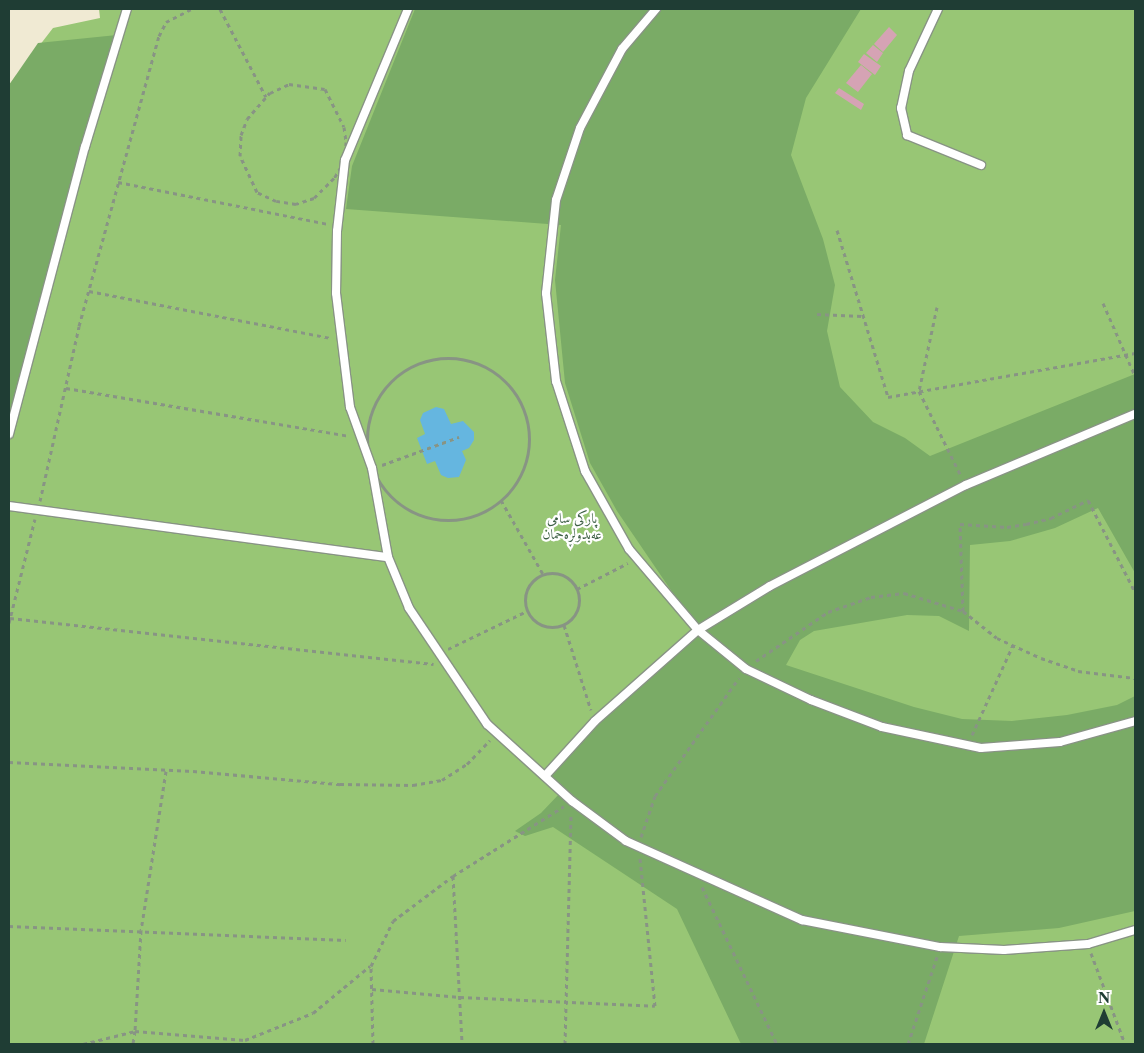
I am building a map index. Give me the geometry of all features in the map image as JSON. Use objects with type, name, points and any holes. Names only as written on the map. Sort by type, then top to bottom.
[{"type":"lane","points":[[9,434],[84,147],[127,9]]},
{"type":"lane","points":[[408,9],[345,160],[338,226],[336,293],[350,406],[372,468],[388,557],[409,608],[446,665],[497,733],[572,801],[626,842],[696,875],[802,920],[940,947],[1004,950],[1088,944],[1135,930]]},
{"type":"lane","points":[[656,9],[622,50],[580,128],[556,200],[546,293],[556,381],[586,471],[637,559],[698,630],[746,669],[810,700],[882,726],[981,748],[1060,742],[1135,720]]},
{"type":"lane","points":[[938,9],[909,71],[901,108],[907,135],[981,165]]},
{"type":"lane","points":[[545,776],[595,721],[698,630],[770,586],[966,486],[1135,414]]},
{"type":"lane","points":[[9,506],[388,557]]},
{"type":"path","points":[[9,623],[89,291],[160,36],[166,22],[191,9]]},
{"type":"path","points":[[220,9],[266,97]]},
{"type":"path","points":[[289,84],[325,89],[344,127],[345,160],[334,178],[314,198],[296,204],[276,201],[257,192],[240,156],[241,135],[247,119],[266,97],[289,84]]},
{"type":"path","points":[[118,182],[338,226]]},
{"type":"path","points":[[837,230],[888,397],[1135,353]]},
{"type":"path","points":[[89,291],[342,340]]},
{"type":"path","points":[[1103,303],[1135,376]]},
{"type":"path","points":[[937,307],[918,391],[966,486]]},
{"type":"path","points":[[817,314],[862,316]]},
{"type":"path","points":[[454,358],[481,364],[504,379],[520,401],[529,427],[528,454],[519,479],[501,500],[479,514],[454,520],[428,517],[405,508],[385,490],[372,468],[367,442],[370,415],[383,390],[402,372],[427,360],[454,358]]},
{"type":"path","points":[[66,388],[361,438]]},
{"type":"path","points":[[372,468],[459,437]]},
{"type":"path","points":[[501,500],[543,574]]},
{"type":"path","points":[[963,611],[960,524],[1006,526],[1026,524],[1051,518],[1088,500],[1135,592]]},
{"type":"path","points":[[577,588],[637,559]]},
{"type":"path","points":[[559,573],[577,588],[580,597],[576,613],[564,625],[546,627],[531,618],[527,611],[524,602],[529,584],[543,574],[559,573]]},
{"type":"path","points":[[372,989],[460,997],[655,1006],[638,846],[655,796],[746,669],[828,612],[871,597],[904,593],[963,611],[984,628],[1013,646],[1078,671],[1135,678]]},
{"type":"path","points":[[438,653],[527,611]]},
{"type":"path","points":[[10,618],[446,665]]},
{"type":"path","points":[[564,625],[595,721]]},
{"type":"path","points":[[968,744],[1013,646]]},
{"type":"path","points":[[9,762],[340,784],[413,784],[442,780],[466,764],[497,733]]},
{"type":"path","points":[[133,1044],[141,930],[166,771]]},
{"type":"path","points":[[83,1044],[135,1031],[245,1040],[313,1013],[371,966],[393,921],[454,876],[572,801]]},
{"type":"path","points":[[565,1044],[572,801]]},
{"type":"path","points":[[696,875],[777,1044]]},
{"type":"path","points":[[454,876],[462,1044]]},
{"type":"path","points":[[9,926],[346,940]]},
{"type":"path","points":[[1088,944],[1125,1044]]},
{"type":"path","points":[[908,1044],[940,947]]},
{"type":"path","points":[[371,966],[373,1044]]},
{"type":"green space","name":"پارکی سامی عەبدولڕەحمان","points":[[99,9],[1135,9],[1135,1044],[9,1044],[9,85],[53,28],[100,18]]},
{"type":"green space","points":[[415,9],[861,9],[806,98],[791,155],[823,239],[835,285],[827,331],[840,387],[873,422],[905,438],[930,456],[1135,374],[1135,573],[1098,508],[1055,528],[1010,541],[970,545],[969,631],[939,616],[907,615],[814,631],[800,640],[786,665],[914,707],[962,719],[1012,721],[1067,715],[1117,705],[1135,696],[1135,911],[1059,928],[959,936],[924,1044],[741,1044],[677,909],[553,827],[525,836],[515,831],[541,813],[561,792],[545,776],[595,721],[698,630],[617,511],[590,463],[565,383],[555,280],[561,225],[346,209],[352,166]]},
{"type":"green space","points":[[117,35],[9,438],[9,85],[38,43]]},
{"type":"water","points":[[436,407],[444,409],[451,424],[463,421],[474,432],[474,440],[469,448],[462,451],[466,460],[459,477],[448,478],[441,475],[435,461],[427,464],[417,438],[425,434],[420,420],[423,413]]},
{"type":"building","points":[[889,27],[897,35],[883,52],[874,44]]},
{"type":"building","points":[[873,45],[883,53],[877,62],[866,53]]},
{"type":"building","points":[[864,54],[881,66],[875,75],[858,62]]},
{"type":"building","points":[[861,65],[872,74],[858,92],[846,83]]},
{"type":"building","points":[[839,88],[864,104],[861,110],[835,93]]}]
